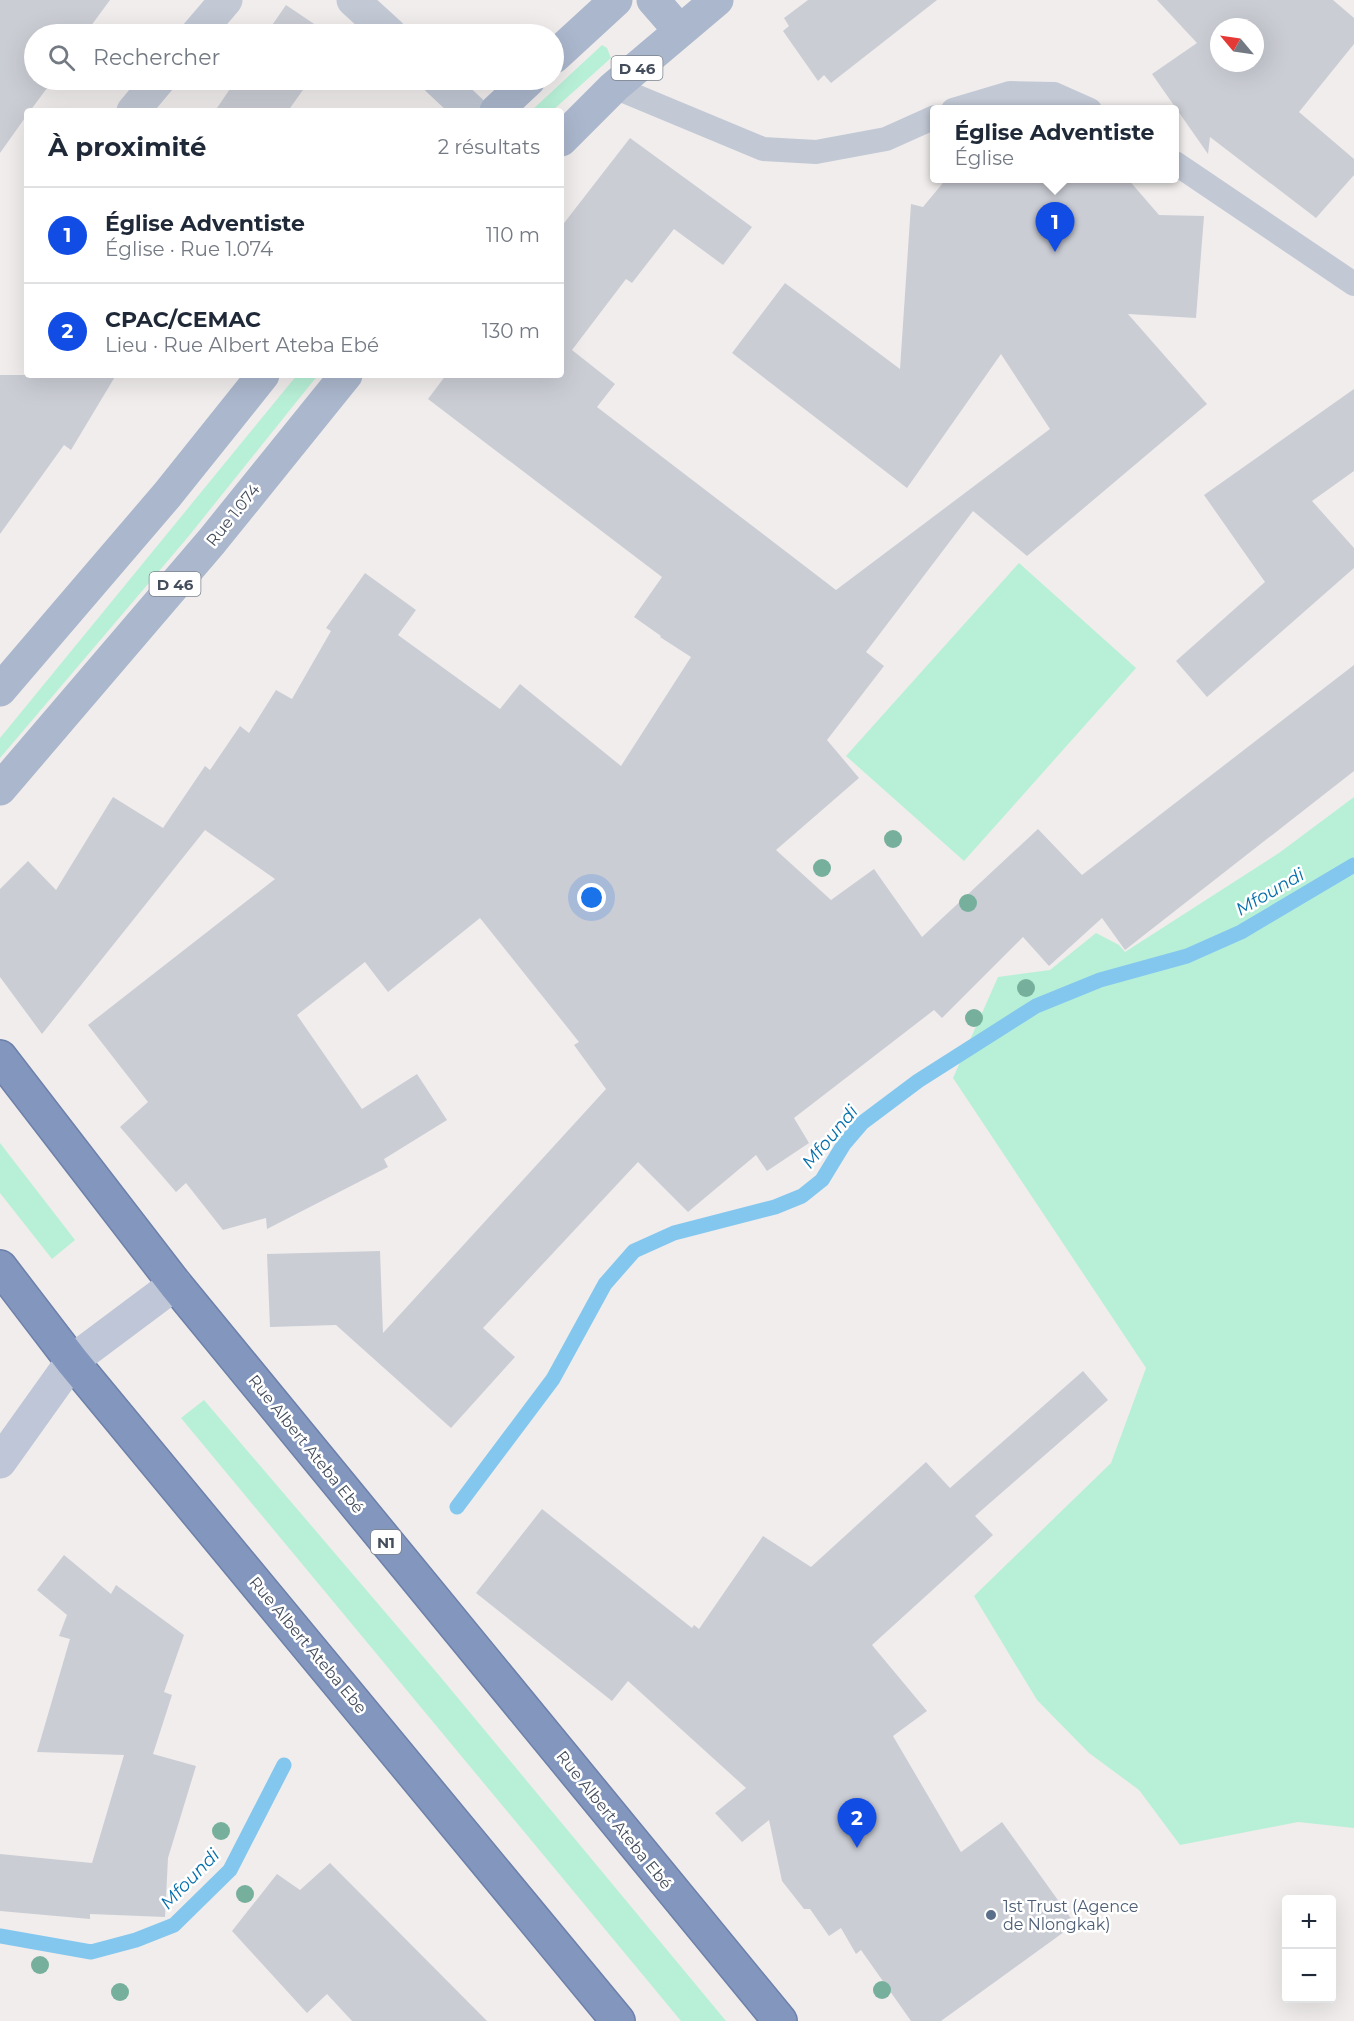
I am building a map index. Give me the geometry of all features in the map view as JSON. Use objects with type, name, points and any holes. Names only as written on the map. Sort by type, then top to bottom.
[{"type":"highway","name":"Rue Albert Ateba Ebé","points":[[0,1057],[175,1284],[780,2021]]},
{"type":"highway","name":"Rue Albert Ateba Ebe","points":[[0,1267],[72,1361],[618,2021]]},
{"type":"main road","points":[[564,48],[616,0]]},
{"type":"main road","points":[[653,0],[680,31]]},
{"type":"main road","name":"D 46","points":[[564,137],[614,87],[717,0]]},
{"type":"main road","points":[[499,108],[518,90]]},
{"type":"main road","points":[[0,690],[167,495],[261,378]]},
{"type":"main road","name":"Rue 1.074","points":[[0,789],[212,541],[344,378]]},
{"type":"street","points":[[206,24],[226,0]]},
{"type":"street","points":[[353,0],[379,24]]},
{"type":"street","points":[[136,108],[151,90]]},
{"type":"street","points":[[449,90],[468,108]]},
{"type":"street","points":[[0,1462],[72,1361],[175,1284]]},
{"type":"lane","points":[[614,87],[763,149],[816,152],[886,139],[930,119]]},
{"type":"lane","points":[[970,105],[1010,93],[1054,94],[1079,105]]},
{"type":"lane","points":[[1179,166],[1354,284]]},
{"type":"green space","points":[[602,45],[607,48],[611,58],[555,108],[534,108],[554,90],[564,90],[564,80]]},
{"type":"green space","points":[[295,378],[316,378],[188,537],[0,758],[0,738]]},
{"type":"green space","points":[[1019,563],[1136,668],[964,861],[846,756]]},
{"type":"green space","points":[[1354,797],[1354,1828],[1298,1822],[1180,1845],[1139,1790],[1089,1753],[1037,1700],[974,1596],[1111,1463],[1146,1368],[953,1078],[998,977],[1050,970],[1096,933],[1119,945],[1125,952],[1279,853]]},
{"type":"green space","points":[[0,1143],[75,1240],[52,1259],[0,1193]]},
{"type":"green space","points":[[204,1400],[438,1674],[726,2021],[681,2021],[181,1418]]},
{"type":"building","points":[[0,0],[110,0],[92,24],[24,24],[24,90],[46,90],[32,108],[24,108],[24,119],[0,153]]},
{"type":"building","points":[[808,0],[937,0],[831,83],[824,75],[818,81],[783,31],[789,26],[784,18]]},
{"type":"building","points":[[1157,0],[1333,0],[1354,18],[1354,44],[1299,112],[1354,159],[1354,175],[1316,218],[1210,137],[1208,154],[1179,113],[1179,105],[1174,105],[1152,74],[1197,43]]},
{"type":"building","points":[[286,5],[314,24],[273,24]]},
{"type":"building","points":[[229,90],[303,90],[290,108],[217,108]]},
{"type":"building","points":[[630,138],[752,227],[723,265],[674,229],[632,283],[626,279],[572,350],[615,384],[597,407],[836,590],[1050,429],[1001,354],[907,488],[732,353],[785,283],[900,369],[911,204],[923,207],[943,183],[1131,183],[1159,215],[1204,216],[1196,318],[1128,314],[1207,404],[1027,556],[973,511],[866,652],[884,666],[827,740],[859,778],[776,850],[831,900],[874,869],[922,937],[1038,829],[1082,875],[1354,665],[1354,771],[1125,950],[1102,918],[1049,966],[1023,937],[942,1018],[934,1010],[794,1118],[809,1143],[767,1171],[756,1155],[688,1212],[638,1162],[483,1328],[515,1357],[451,1428],[336,1325],[270,1327],[267,1254],[380,1251],[383,1333],[606,1089],[574,1045],[579,1042],[480,918],[388,992],[365,962],[297,1015],[362,1109],[417,1074],[447,1120],[384,1159],[388,1167],[267,1229],[266,1218],[223,1230],[186,1183],[176,1192],[120,1127],[148,1102],[88,1025],[275,879],[205,830],[42,1034],[0,977],[0,889],[28,861],[56,890],[113,797],[163,828],[205,766],[210,770],[240,726],[249,733],[276,690],[292,699],[331,631],[326,628],[365,573],[416,610],[398,635],[500,709],[520,684],[621,766],[691,657],[634,617],[662,577],[428,399],[444,378],[564,378],[564,223]]},
{"type":"building","points":[[0,375],[24,375],[24,378],[114,378],[71,450],[64,445],[0,534]]},
{"type":"building","points":[[1354,389],[1354,471],[1312,501],[1354,548],[1354,568],[1207,697],[1176,661],[1265,582],[1204,495]]},
{"type":"building","points":[[1083,1371],[1108,1400],[975,1516],[993,1535],[872,1645],[927,1711],[893,1736],[961,1852],[1002,1822],[1075,1924],[941,2021],[911,2021],[861,1950],[856,1954],[841,1928],[829,1936],[810,1909],[804,1909],[782,1881],[769,1820],[742,1842],[715,1813],[746,1788],[628,1681],[612,1701],[476,1593],[542,1509],[692,1628],[694,1625],[699,1629],[763,1536],[811,1567],[926,1462],[950,1488]]},
{"type":"building","points":[[64,1555],[111,1594],[116,1585],[184,1635],[164,1692],[172,1695],[153,1754],[196,1766],[168,1858],[165,1917],[90,1914],[90,1919],[0,1911],[0,1854],[92,1863],[124,1755],[37,1752],[70,1639],[59,1636],[67,1615],[37,1590]]},
{"type":"building","points":[[330,1863],[487,2021],[352,2021],[327,1994],[307,2013],[232,1931],[277,1874],[300,1890]]},
{"type":"waterway","name":"Mfoundi","points":[[457,1507],[553,1379],[605,1284],[634,1251],[674,1233],[775,1207],[802,1196],[822,1180],[844,1144],[862,1123],[918,1081],[1036,1006],[1100,980],[1187,956],[1241,932],[1354,865]]},
{"type":"waterway","name":"Mfoundi","points":[[0,1936],[91,1952],[136,1940],[174,1925],[230,1870],[284,1765]]},
{"type":"place","name":"Église Adventiste","points":[[1055,252]]},
{"type":"place","name":"CPAC/CEMAC","points":[[857,1848]]},
{"type":"place","name":"1st Trust (Agence de Nlongkak)","points":[[991,1915]]}]
